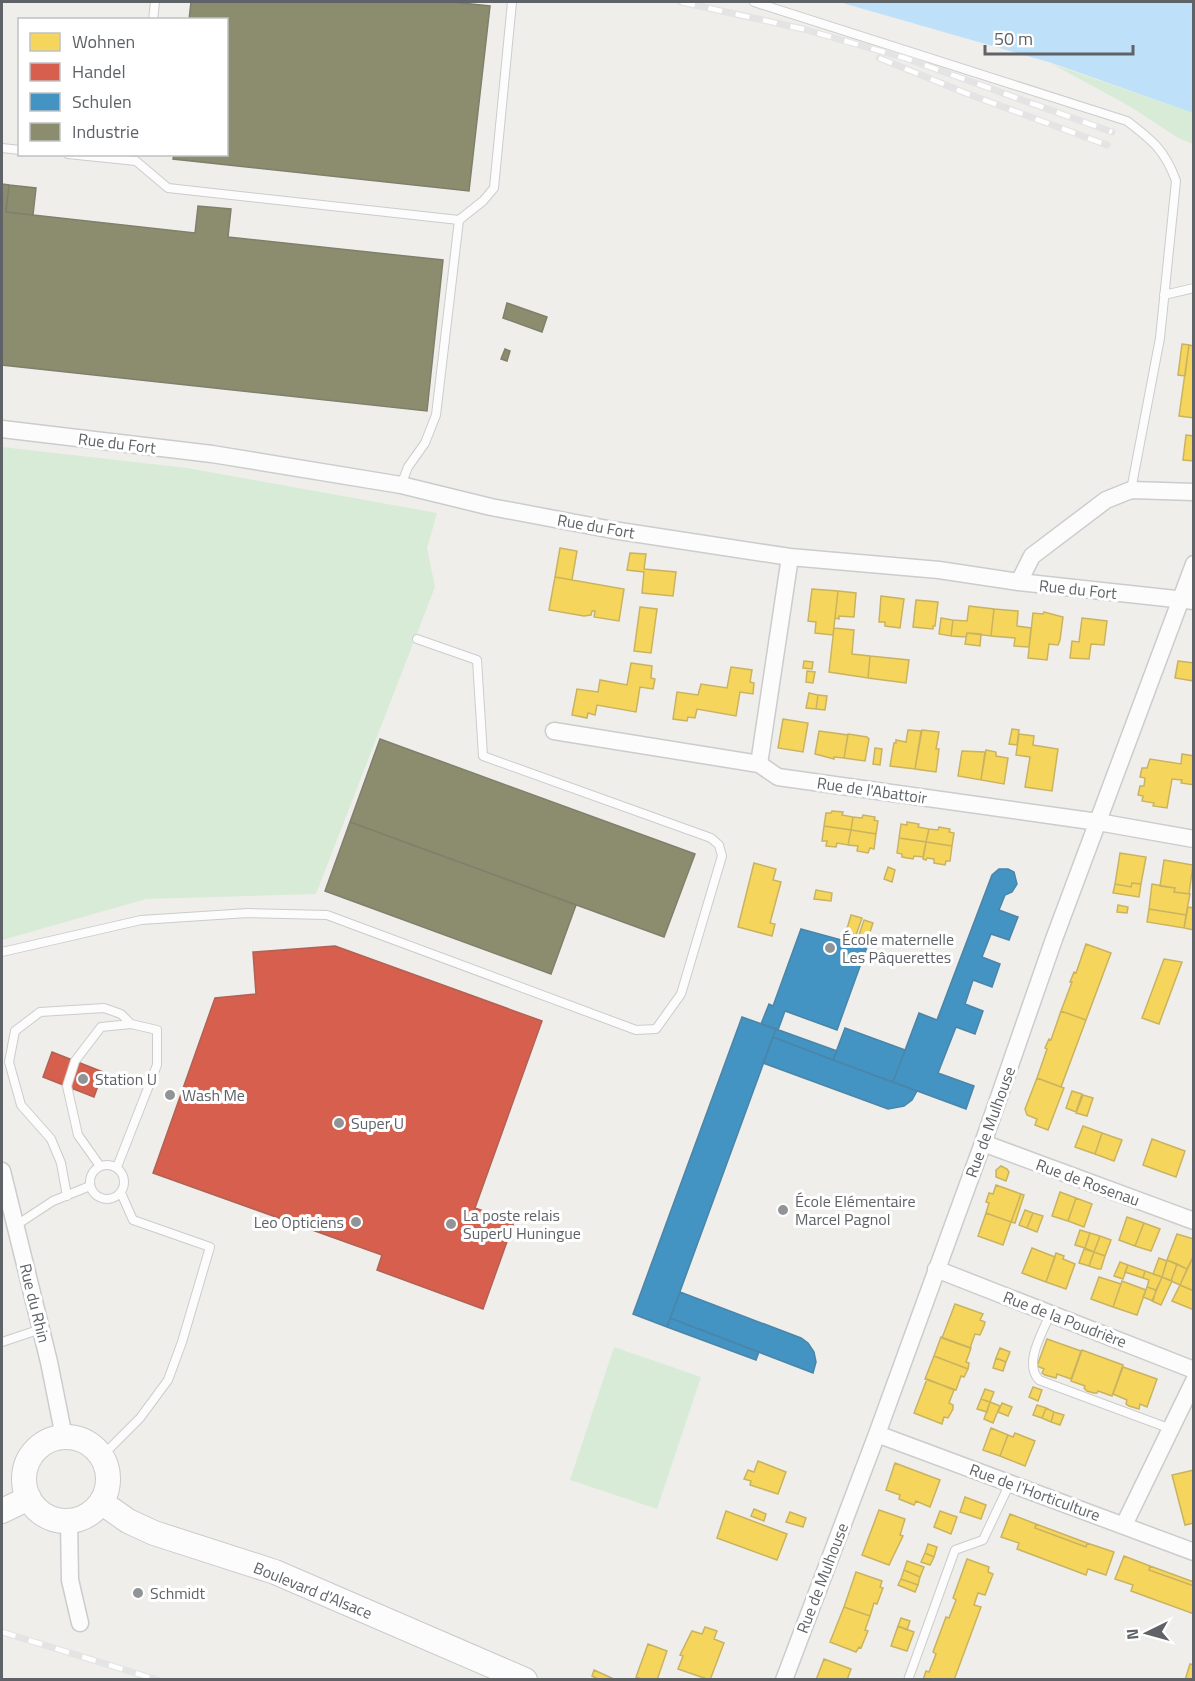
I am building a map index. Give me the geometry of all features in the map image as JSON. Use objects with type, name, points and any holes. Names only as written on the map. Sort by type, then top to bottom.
[{"type":"main road","points":[[64,1437],[85,1441],[102,1456],[109,1479],[107,1491],[101,1502],[87,1515],[69,1521],[57,1520],[36,1508],[29,1498],[25,1485],[25,1471],[30,1458],[39,1447],[51,1440],[64,1437]]},
{"type":"main road","points":[[2,1511],[29,1498]]},
{"type":"main road","name":"Boulevard d'Alsace","points":[[101,1502],[128,1521],[154,1533],[275,1572],[525,1680]]},
{"type":"street","name":"Rue du Fort","points":[[2,429],[212,454],[401,485],[491,507],[613,530],[790,557],[939,570],[1019,582],[1188,600]]},
{"type":"street","points":[[1019,582],[1032,556],[1106,500],[1131,490],[1194,492]]},
{"type":"street","points":[[759,765],[790,557]]},
{"type":"street","name":"Rue de Mulhouse","points":[[784,1680],[877,1434],[983,1143],[1054,939],[1098,822],[1188,600],[1194,564]]},
{"type":"street","name":"Rue de l'Abattoir","points":[[554,731],[759,765],[778,777],[1098,822],[1194,838]]},
{"type":"street","name":"Rue de Rosenau","points":[[983,1143],[1194,1221]]},
{"type":"street","name":"Rue du Rhin","points":[[2,1171],[41,1329],[64,1437]]},
{"type":"street","name":"Rue de la Poudrière","points":[[936,1269],[1194,1370]]},
{"type":"street","points":[[1124,1525],[1194,1381]]},
{"type":"street","name":"Rue de l'Horticulture","points":[[877,1434],[1194,1552]]},
{"type":"street","points":[[69,1521],[70,1580],[80,1623]]},
{"type":"lane","points":[[153,18],[155,2]]},
{"type":"lane","points":[[102,156],[136,158],[168,188],[459,220],[483,201],[494,188],[512,2]]},
{"type":"lane","points":[[754,2],[1127,121],[1146,135],[1168,159],[1176,181],[1160,338],[1131,490]]},
{"type":"lane","points":[[2,148],[18,150]]},
{"type":"lane","points":[[401,485],[408,467],[425,443],[436,415],[459,220]]},
{"type":"lane","points":[[1164,295],[1194,288]]},
{"type":"lane","points":[[2,952],[141,920],[248,913],[327,915],[636,1030],[656,1029],[681,994],[722,856],[719,845],[711,838],[483,756],[477,660],[417,639]]},
{"type":"lane","points":[[67,1196],[61,1164],[51,1139],[21,1105],[9,1062],[15,1031],[40,1012],[104,1008],[121,1014],[131,1024]]},
{"type":"lane","points":[[100,1166],[78,1135],[67,1086],[75,1061],[101,1027],[131,1024],[157,1030],[157,1065],[117,1167]]},
{"type":"lane","points":[[106,1164],[117,1167],[122,1172],[125,1183],[121,1193],[112,1199],[96,1195],[90,1186],[92,1174],[100,1166],[106,1164]]},
{"type":"lane","points":[[15,1226],[53,1201],[90,1186]]},
{"type":"lane","points":[[102,1456],[140,1418],[168,1380],[182,1342],[210,1247],[133,1220],[121,1193]]},
{"type":"lane","points":[[1050,1314],[1034,1353],[1033,1374],[1039,1380],[1171,1429]]},
{"type":"lane","points":[[2,1342],[41,1329]]},
{"type":"lane","points":[[908,1680],[955,1550],[983,1540],[1010,1483]]},
{"type":"green space","points":[[1052,64],[1193,113],[1193,144],[1178,138],[1131,107]]},
{"type":"green space","points":[[2,447],[187,468],[437,513],[427,548],[435,587],[316,894],[146,899],[2,940]]},
{"type":"green space","points":[[614,1347],[701,1377],[657,1509],[570,1480]]},
{"type":"water","points":[[839,2],[1193,2],[1193,113],[1052,63]]},
{"type":"building: Wohnen","points":[[1182,344],[1189,345],[1185,376],[1178,375]]},
{"type":"building: Wohnen","points":[[1189,345],[1194,346],[1194,418],[1179,416]]},
{"type":"building: Wohnen","points":[[1186,435],[1194,436],[1194,461],[1183,460]]},
{"type":"building: Wohnen","points":[[560,548],[577,551],[572,580],[555,577]]},
{"type":"building: Wohnen","points":[[630,553],[646,554],[644,569],[676,572],[673,596],[642,593],[644,572],[627,570]]},
{"type":"building: Wohnen","points":[[555,577],[624,589],[619,621],[594,617],[595,611],[592,611],[591,615],[584,616],[549,610]]},
{"type":"building: Wohnen","points":[[812,589],[838,591],[833,635],[815,633],[816,622],[808,621]]},
{"type":"building: Wohnen","points":[[838,591],[856,593],[854,617],[835,618]]},
{"type":"building: Wohnen","points":[[881,596],[904,599],[900,628],[885,626],[885,622],[879,622]]},
{"type":"building: Wohnen","points":[[916,600],[938,602],[933,629],[913,627]]},
{"type":"building: Wohnen","points":[[969,606],[994,609],[991,636],[967,633],[966,637],[951,636],[953,620],[967,621]]},
{"type":"building: Wohnen","points":[[640,607],[657,609],[651,653],[634,651]]},
{"type":"building: Wohnen","points":[[994,609],[1018,611],[1017,626],[1031,628],[1029,647],[1014,646],[1015,638],[991,636]]},
{"type":"building: Wohnen","points":[[1044,612],[1063,617],[1060,640],[1058,645],[1049,644],[1047,660],[1028,658],[1033,613],[1043,614]]},
{"type":"building: Wohnen","points":[[941,618],[953,620],[951,636],[939,634]]},
{"type":"building: Wohnen","points":[[1082,618],[1107,621],[1104,645],[1091,644],[1089,659],[1070,658],[1072,641],[1079,642]]},
{"type":"building: Wohnen","points":[[834,628],[854,630],[852,654],[870,656],[868,678],[829,672]]},
{"type":"building: Wohnen","points":[[967,633],[981,634],[980,646],[965,644]]},
{"type":"building: Wohnen","points":[[870,656],[909,660],[906,683],[868,678]]},
{"type":"building: Wohnen","points":[[804,661],[813,662],[812,669],[803,668]]},
{"type":"building: Wohnen","points":[[1178,661],[1194,663],[1194,681],[1175,678]]},
{"type":"building: Wohnen","points":[[631,663],[652,666],[651,678],[655,679],[653,689],[640,687],[636,712],[597,705],[595,715],[588,713],[587,718],[572,715],[577,689],[598,692],[600,680],[627,685]]},
{"type":"building: Wohnen","points":[[731,667],[752,670],[750,682],[754,683],[753,694],[740,692],[736,716],[697,709],[695,718],[688,717],[687,721],[673,719],[677,692],[698,695],[701,684],[727,688]]},
{"type":"building: Wohnen","points":[[807,671],[815,672],[813,683],[806,682]]},
{"type":"building: Wohnen","points":[[809,693],[818,695],[816,709],[806,708]]},
{"type":"building: Wohnen","points":[[818,695],[827,696],[825,710],[816,709]]},
{"type":"building: Wohnen","points":[[783,719],[808,723],[803,752],[778,748]]},
{"type":"building: Wohnen","points":[[1012,729],[1019,730],[1017,745],[1009,744]]},
{"type":"building: Wohnen","points":[[908,730],[921,731],[915,769],[890,766],[894,743],[896,740],[906,742]]},
{"type":"building: Wohnen","points":[[922,730],[939,732],[936,772],[915,769]]},
{"type":"building: Wohnen","points":[[819,731],[848,735],[844,758],[834,757],[834,759],[815,754]]},
{"type":"building: Wohnen","points":[[848,734],[869,739],[865,761],[844,758]]},
{"type":"building: Wohnen","points":[[1019,734],[1034,736],[1033,745],[1058,749],[1052,791],[1025,787],[1030,757],[1016,755]]},
{"type":"building: Wohnen","points":[[875,748],[882,749],[880,765],[873,764]]},
{"type":"building: Wohnen","points":[[986,750],[996,752],[996,756],[1008,758],[1004,784],[981,780]]},
{"type":"building: Wohnen","points":[[962,751],[985,752],[981,780],[958,776]]},
{"type":"building: Wohnen","points":[[1182,754],[1194,756],[1194,785],[1172,779],[1167,808],[1153,806],[1154,803],[1142,801],[1143,796],[1138,795],[1140,786],[1144,786],[1145,778],[1140,777],[1142,768],[1147,768],[1150,759],[1181,764]]},
{"type":"building: Wohnen","points":[[843,812],[842,815],[853,817],[851,830],[824,826],[826,813]]},
{"type":"building: Wohnen","points":[[863,815],[875,817],[874,820],[878,821],[876,834],[851,830],[853,817],[862,818]]},
{"type":"building: Wohnen","points":[[907,822],[929,829],[926,842],[899,838],[901,824],[907,825]]},
{"type":"building: Wohnen","points":[[824,826],[851,830],[848,845],[837,843],[836,847],[826,846],[827,841],[822,841]]},
{"type":"building: Wohnen","points":[[939,827],[950,829],[949,832],[954,833],[952,846],[926,842],[929,829],[938,830]]},
{"type":"building: Wohnen","points":[[851,830],[876,834],[874,849],[870,848],[868,853],[857,851],[858,846],[848,845]]},
{"type":"building: Wohnen","points":[[899,838],[926,842],[923,857],[914,856],[913,859],[902,857],[902,854],[897,853]]},
{"type":"building: Wohnen","points":[[926,842],[952,846],[950,861],[946,861],[945,865],[934,863],[934,859],[923,859]]},
{"type":"building: Wohnen","points":[[1120,853],[1146,857],[1141,884],[1132,883],[1131,887],[1115,884]]},
{"type":"building: Wohnen","points":[[1164,860],[1193,865],[1189,894],[1174,892],[1175,888],[1160,886]]},
{"type":"building: Wohnen","points":[[754,863],[776,869],[773,880],[781,882],[770,923],[775,924],[772,936],[738,927]]},
{"type":"building: Wohnen","points":[[888,867],[895,870],[892,882],[884,879]]},
{"type":"building: Wohnen","points":[[1132,883],[1141,884],[1139,897],[1113,893],[1115,884],[1131,887]]},
{"type":"building: Wohnen","points":[[1152,884],[1175,888],[1174,892],[1190,894],[1186,915],[1149,909]]},
{"type":"building: Wohnen","points":[[816,890],[832,893],[831,901],[814,899]]},
{"type":"building: Wohnen","points":[[1118,905],[1128,907],[1127,913],[1117,912]]},
{"type":"building: Wohnen","points":[[1188,907],[1194,908],[1194,930],[1184,928]]},
{"type":"building: Wohnen","points":[[1149,909],[1186,915],[1184,928],[1147,922]]},
{"type":"building: Wohnen","points":[[851,915],[862,918],[856,935],[846,932]]},
{"type":"building: Wohnen","points":[[864,920],[873,923],[868,938],[858,938]]},
{"type":"building: Wohnen","points":[[1086,944],[1111,953],[1086,1020],[1061,1011]]},
{"type":"building: Wohnen","points":[[1164,959],[1182,962],[1159,1024],[1142,1018]]},
{"type":"building: Wohnen","points":[[1061,1011],[1086,1020],[1061,1087],[1037,1078],[1047,1049],[1045,1048],[1049,1039],[1051,1040]]},
{"type":"building: Wohnen","points":[[1037,1078],[1064,1088],[1048,1130],[1035,1125],[1037,1119],[1027,1115],[1025,1109]]},
{"type":"building: Wohnen","points":[[1072,1091],[1082,1094],[1076,1112],[1066,1108]]},
{"type":"building: Wohnen","points":[[1083,1095],[1093,1098],[1087,1116],[1076,1113]]},
{"type":"building: Wohnen","points":[[1083,1126],[1102,1133],[1095,1154],[1075,1147]]},
{"type":"building: Wohnen","points":[[1102,1133],[1122,1140],[1114,1161],[1095,1154]]},
{"type":"building: Wohnen","points":[[1152,1139],[1185,1151],[1176,1177],[1143,1165]]},
{"type":"building: Wohnen","points":[[1001,1166],[1009,1172],[1006,1181],[996,1177],[996,1170]]},
{"type":"building: Wohnen","points":[[996,1185],[1021,1194],[1011,1222],[986,1213],[989,1193],[993,1194]]},
{"type":"building: Wohnen","points":[[1060,1192],[1076,1198],[1068,1221],[1052,1216]]},
{"type":"building: Wohnen","points":[[1021,1194],[1024,1195],[1015,1223],[1011,1222]]},
{"type":"building: Wohnen","points":[[1076,1198],[1092,1204],[1084,1227],[1068,1221]]},
{"type":"building: Wohnen","points":[[1025,1210],[1033,1213],[1027,1228],[1019,1225]]},
{"type":"building: Wohnen","points":[[986,1213],[1011,1222],[1003,1245],[978,1236]]},
{"type":"building: Wohnen","points":[[1033,1213],[1043,1216],[1037,1232],[1027,1228]]},
{"type":"building: Wohnen","points":[[1127,1217],[1144,1223],[1135,1246],[1119,1240]]},
{"type":"building: Wohnen","points":[[1144,1223],[1160,1229],[1151,1251],[1135,1246]]},
{"type":"building: Wohnen","points":[[1080,1230],[1090,1233],[1085,1248],[1075,1245]]},
{"type":"building: Wohnen","points":[[1090,1233],[1100,1236],[1094,1252],[1085,1248]]},
{"type":"building: Wohnen","points":[[1177,1234],[1194,1239],[1194,1255],[1187,1269],[1167,1260]]},
{"type":"building: Wohnen","points":[[1100,1236],[1111,1240],[1105,1256],[1094,1252]]},
{"type":"building: Wohnen","points":[[1032,1248],[1055,1257],[1046,1282],[1022,1273]]},
{"type":"building: Wohnen","points":[[1084,1249],[1094,1252],[1089,1266],[1079,1263]]},
{"type":"building: Wohnen","points":[[1094,1252],[1105,1256],[1101,1269],[1089,1266]]},
{"type":"building: Wohnen","points":[[1056,1253],[1075,1264],[1066,1289],[1046,1282]]},
{"type":"building: Wohnen","points":[[1194,1255],[1194,1291],[1180,1285]]},
{"type":"building: Wohnen","points":[[1159,1258],[1167,1261],[1162,1277],[1153,1274]]},
{"type":"building: Wohnen","points":[[1167,1260],[1177,1264],[1171,1281],[1162,1277]]},
{"type":"building: Wohnen","points":[[1120,1262],[1128,1265],[1123,1279],[1114,1276]]},
{"type":"building: Wohnen","points":[[1177,1264],[1187,1269],[1180,1285],[1171,1281]]},
{"type":"building: Wohnen","points":[[1128,1265],[1145,1271],[1143,1278],[1125,1272]]},
{"type":"building: Wohnen","points":[[1145,1271],[1162,1277],[1156,1290],[1147,1287],[1149,1280],[1143,1278]]},
{"type":"building: Wohnen","points":[[1099,1277],[1121,1284],[1113,1307],[1091,1299]]},
{"type":"building: Wohnen","points":[[1162,1277],[1172,1281],[1161,1305],[1152,1301]]},
{"type":"building: Wohnen","points":[[1122,1281],[1146,1290],[1137,1315],[1113,1307]]},
{"type":"building: Wohnen","points":[[1180,1285],[1194,1291],[1194,1310],[1172,1301]]},
{"type":"building: Wohnen","points":[[1147,1287],[1156,1290],[1153,1301],[1143,1297]]},
{"type":"building: Wohnen","points":[[955,1304],[983,1314],[980,1320],[985,1322],[984,1326],[980,1335],[975,1334],[970,1348],[942,1338]]},
{"type":"building: Wohnen","points":[[941,1337],[971,1348],[966,1362],[969,1363],[968,1369],[934,1356]]},
{"type":"building: Wohnen","points":[[1047,1339],[1081,1351],[1071,1379],[1057,1374],[1056,1378],[1045,1375],[1042,1373],[1044,1369],[1037,1366]]},
{"type":"building: Wohnen","points":[[1000,1348],[1010,1352],[1006,1362],[996,1358]]},
{"type":"building: Wohnen","points":[[1082,1350],[1123,1365],[1112,1396],[1098,1391],[1094,1393],[1087,1391],[1085,1386],[1071,1381]]},
{"type":"building: Wohnen","points":[[934,1356],[968,1369],[964,1377],[961,1376],[956,1390],[925,1379]]},
{"type":"building: Wohnen","points":[[996,1358],[1006,1362],[1003,1371],[993,1368]]},
{"type":"building: Wohnen","points":[[1123,1367],[1157,1379],[1147,1407],[1140,1404],[1139,1409],[1129,1406],[1126,1404],[1127,1400],[1113,1394]]},
{"type":"building: Wohnen","points":[[927,1379],[954,1390],[949,1403],[953,1405],[953,1409],[948,1418],[944,1417],[942,1424],[914,1413]]},
{"type":"building: Wohnen","points":[[1033,1387],[1042,1390],[1038,1401],[1029,1397]]},
{"type":"building: Wohnen","points":[[985,1389],[994,1392],[990,1402],[981,1399]]},
{"type":"building: Wohnen","points":[[981,1399],[990,1402],[987,1412],[977,1409]]},
{"type":"building: Wohnen","points":[[990,1402],[1000,1406],[993,1423],[984,1419]]},
{"type":"building: Wohnen","points":[[1002,1403],[1012,1407],[1008,1416],[998,1412]]},
{"type":"building: Wohnen","points":[[1037,1405],[1046,1408],[1042,1418],[1033,1415]]},
{"type":"building: Wohnen","points":[[1046,1408],[1054,1412],[1051,1422],[1042,1418]]},
{"type":"building: Wohnen","points":[[1054,1412],[1064,1415],[1060,1425],[1051,1422]]},
{"type":"building: Wohnen","points":[[991,1428],[1008,1435],[1000,1456],[983,1450]]},
{"type":"building: Wohnen","points":[[1015,1433],[1035,1441],[1025,1466],[1000,1456],[1008,1435],[1013,1437]]},
{"type":"building: Wohnen","points":[[758,1461],[786,1472],[778,1494],[750,1485],[751,1481],[744,1479],[748,1470],[754,1472]]},
{"type":"building: Wohnen","points":[[895,1463],[940,1480],[930,1507],[916,1501],[914,1505],[899,1499],[900,1495],[886,1490]]},
{"type":"building: Wohnen","points":[[1194,1470],[1194,1523],[1185,1525],[1172,1475]]},
{"type":"building: Wohnen","points":[[965,1497],[986,1505],[981,1519],[960,1512]]},
{"type":"building: Wohnen","points":[[754,1509],[766,1514],[764,1521],[751,1516]]},
{"type":"building: Wohnen","points":[[879,1510],[905,1519],[900,1535],[903,1536],[889,1565],[862,1555]]},
{"type":"building: Wohnen","points":[[726,1511],[787,1534],[777,1560],[717,1538]]},
{"type":"building: Wohnen","points":[[940,1511],[957,1517],[951,1534],[934,1527]]},
{"type":"building: Wohnen","points":[[790,1512],[806,1518],[803,1527],[786,1522]]},
{"type":"building: Wohnen","points":[[1010,1514],[1036,1524],[1035,1528],[1086,1547],[1087,1543],[1114,1552],[1106,1575],[1088,1569],[1086,1575],[1017,1549],[1019,1543],[1001,1537]]},
{"type":"building: Wohnen","points":[[1036,1524],[1087,1543],[1086,1547],[1035,1528]]},
{"type":"building: Wohnen","points":[[928,1544],[937,1547],[934,1557],[925,1553]]},
{"type":"building: Wohnen","points":[[925,1553],[934,1557],[930,1565],[921,1562]]},
{"type":"building: Wohnen","points":[[1124,1556],[1150,1566],[1149,1570],[1194,1586],[1194,1614],[1131,1591],[1133,1585],[1115,1579]]},
{"type":"building: Wohnen","points":[[967,1559],[989,1567],[988,1572],[993,1574],[985,1595],[978,1593],[974,1605],[981,1607],[954,1680],[923,1680],[936,1654],[933,1652],[946,1617],[949,1618],[956,1600],[953,1598]]},
{"type":"building: Wohnen","points":[[907,1561],[924,1567],[920,1577],[904,1570]]},
{"type":"building: Wohnen","points":[[1150,1566],[1194,1582],[1194,1586],[1149,1570]]},
{"type":"building: Wohnen","points":[[904,1570],[920,1577],[918,1585],[901,1579]]},
{"type":"building: Wohnen","points":[[856,1572],[882,1581],[880,1587],[883,1588],[877,1604],[874,1603],[870,1616],[844,1607]]},
{"type":"building: Wohnen","points":[[901,1579],[918,1585],[915,1592],[898,1585]]},
{"type":"building: Wohnen","points":[[844,1607],[870,1616],[865,1630],[868,1631],[861,1648],[859,1647],[856,1652],[830,1642]]},
{"type":"building: Wohnen","points":[[901,1618],[910,1621],[907,1630],[898,1626]]},
{"type":"building: Wohnen","points":[[898,1626],[914,1632],[907,1651],[891,1646]]},
{"type":"building: Wohnen","points":[[705,1627],[717,1631],[714,1639],[724,1643],[710,1680],[678,1669],[683,1656],[680,1655],[692,1631],[702,1634]]},
{"type":"building: Wohnen","points":[[648,1644],[667,1651],[657,1680],[644,1680],[636,1677]]},
{"type":"building: Wohnen","points":[[824,1659],[851,1669],[847,1680],[816,1680]]},
{"type":"building: Wohnen","points":[[1190,1664],[1194,1665],[1194,1680],[1185,1680]]},
{"type":"building: Wohnen","points":[[594,1670],[616,1680],[600,1680],[592,1676]]},
{"type":"building: Handel","points":[[335,946],[542,1021],[475,1208],[514,1222],[483,1309],[377,1270],[382,1255],[153,1173],[215,998],[256,994],[253,952]]},
{"type":"building: Handel","points":[[52,1052],[103,1072],[94,1097],[43,1077]]},
{"type":"building: Schulen","points":[[999,869],[1014,872],[1017,884],[1012,892],[1005,895],[999,910],[1018,917],[1009,940],[991,934],[982,957],[1000,964],[992,987],[973,980],[965,1004],[983,1011],[975,1034],[956,1027],[938,1073],[974,1086],[966,1109],[893,1082],[919,1013],[937,1020],[992,875]]},
{"type":"building: Schulen","points":[[801,929],[867,947],[837,1030],[785,1011],[778,1030],[761,1024],[769,1004],[773,1006]]},
{"type":"building: Schulen","points":[[742,1017],[776,1029],[667,1327],[633,1314]]},
{"type":"building: Schulen","points":[[845,1028],[905,1050],[893,1082],[833,1060]]},
{"type":"building: Schulen","points":[[776,1029],[837,1051],[833,1060],[773,1037]]},
{"type":"building: Schulen","points":[[773,1037],[917,1091],[912,1100],[904,1106],[888,1109],[763,1063]]},
{"type":"building: Schulen","points":[[680,1292],[801,1338],[814,1352],[816,1362],[813,1373],[670,1318]]},
{"type":"building: Schulen","points":[[670,1318],[759,1352],[756,1360],[667,1327]]},
{"type":"building: Industrie","points":[[191,2],[452,2],[490,6],[469,191],[173,159],[174,156],[228,156],[228,18],[189,18]]},
{"type":"building: Industrie","points":[[2,184],[9,185],[6,212],[195,233],[198,206],[231,209],[228,237],[443,260],[427,411],[2,365]]},
{"type":"building: Industrie","points":[[9,185],[36,188],[33,215],[6,212]]},
{"type":"building: Industrie","points":[[507,303],[547,317],[542,332],[503,318]]},
{"type":"building: Industrie","points":[[505,349],[510,351],[507,361],[501,359]]},
{"type":"building: Industrie","points":[[380,739],[695,854],[664,937],[350,822]]},
{"type":"building: Industrie","points":[[350,822],[576,905],[551,974],[325,891]]},
{"type":"railway","points":[[681,2],[803,29],[905,58],[1112,132]]},
{"type":"railway","points":[[879,58],[968,94],[1107,145]]},
{"type":"railway","points":[[2,1632],[158,1680]]},
{"type":"place","name":"École maternelle Les Pâquerettes","points":[[830,948]]},
{"type":"place","name":"Station U","points":[[83,1079]]},
{"type":"place","name":"Wash Me","points":[[170,1095]]},
{"type":"place","name":"Super U","points":[[339,1123]]},
{"type":"place","name":"École Elémentaire Marcel Pagnol","points":[[783,1210]]},
{"type":"place","name":"Leo Opticiens","points":[[356,1222]]},
{"type":"place","name":"La poste relais SuperU Huningue","points":[[451,1224]]},
{"type":"place","name":"Schmidt","points":[[138,1593]]}]
